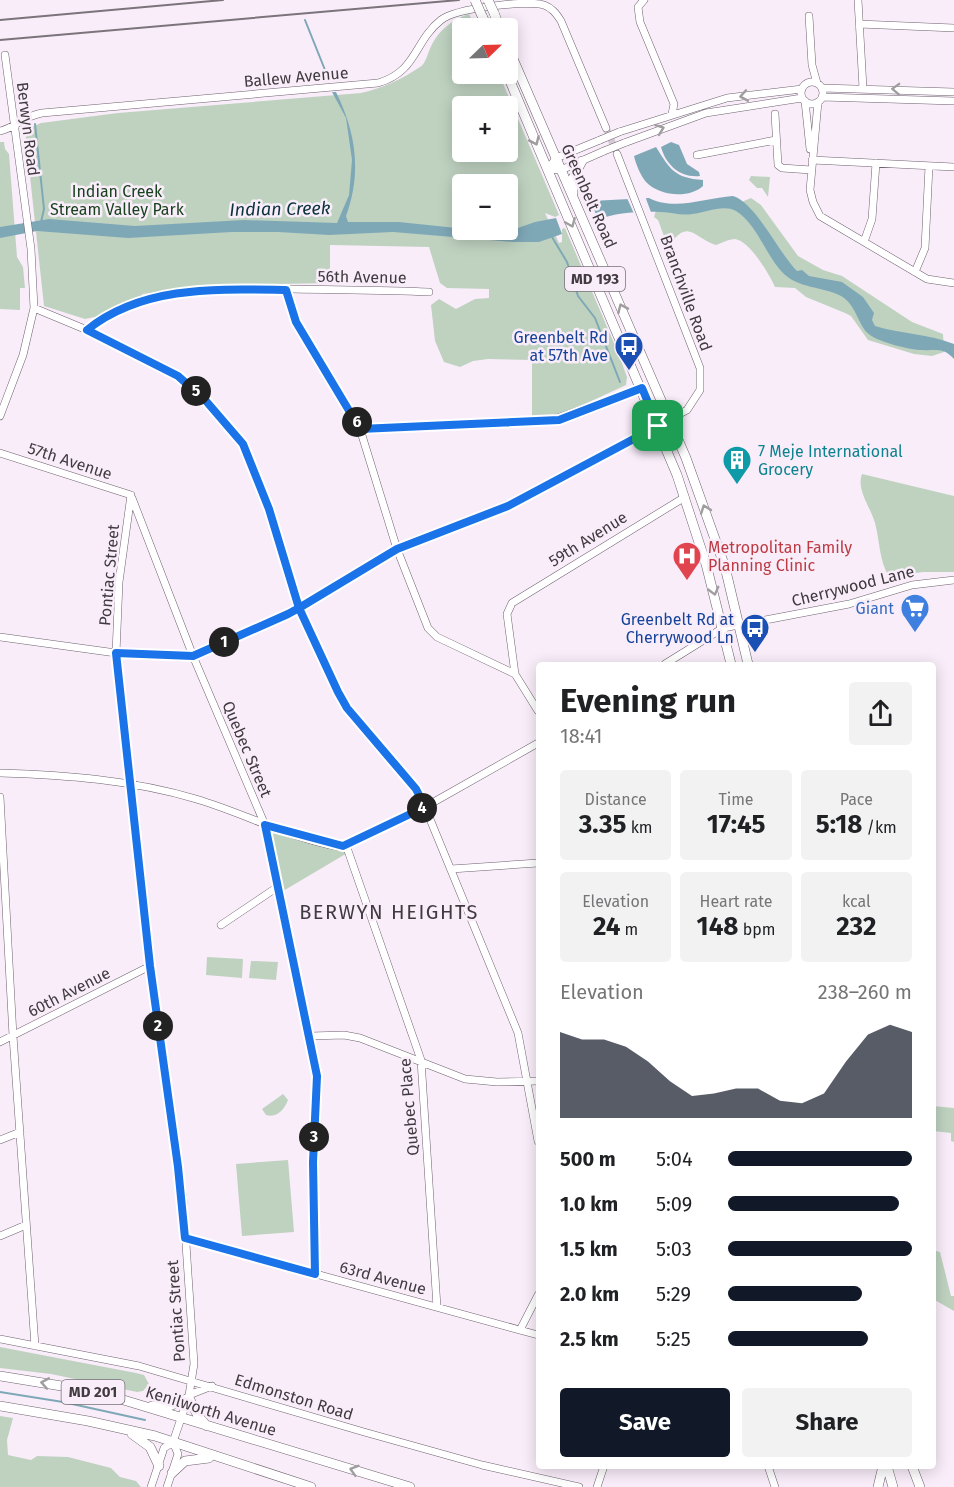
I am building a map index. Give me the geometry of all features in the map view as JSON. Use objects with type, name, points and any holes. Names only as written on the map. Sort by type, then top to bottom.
[{"type":"main road","points":[[475,0],[483,18]]},
{"type":"main road","points":[[488,0],[496,18]]},
{"type":"main road","name":"Greenbelt Road","points":[[518,70],[671,419],[720,550],[741,625],[748,662]]},
{"type":"main road","name":"Greenbelt Road","points":[[511,84],[658,426],[685,497],[731,662]]},
{"type":"main road","points":[[573,198],[573,178],[582,161]]},
{"type":"main road","name":"Kenilworth Avenue","points":[[0,1376],[86,1390],[146,1406],[208,1428],[410,1487]]},
{"type":"main road","points":[[146,1406],[169,1406],[189,1397],[198,1416],[208,1428]]},
{"type":"main road","name":"MD 201","points":[[0,1406],[119,1428],[173,1442],[311,1487]]},
{"type":"main road","points":[[119,1428],[148,1445],[159,1466]]},
{"type":"main road","points":[[172,1473],[190,1460],[207,1458],[227,1461]]},
{"type":"main road","points":[[878,1487],[884,1469]]},
{"type":"main road","points":[[886,1469],[893,1487]]},
{"type":"main road","points":[[913,1469],[920,1487]]},
{"type":"street","points":[[644,0],[638,7],[640,22],[674,104],[672,114]]},
{"type":"street","points":[[858,0],[863,88]]},
{"type":"street","name":"Ballew Avenue","points":[[0,131],[21,119],[42,113],[378,83],[404,70],[428,32],[450,14],[471,8],[537,3],[552,9],[561,21],[606,128]]},
{"type":"street","points":[[809,16],[812,65],[819,86],[820,99],[812,159],[811,198],[820,216],[932,281],[954,283]]},
{"type":"street","points":[[859,24],[954,28]]},
{"type":"street","name":"Berwyn Road","points":[[0,416],[23,355],[34,308],[27,217],[5,55]]},
{"type":"street","points":[[548,169],[556,158],[619,132],[672,114],[727,98],[802,89],[808,83],[812,65]]},
{"type":"street","points":[[808,83],[819,86],[954,92]]},
{"type":"street","points":[[802,89],[812,159]]},
{"type":"street","points":[[548,169],[561,170],[624,143],[706,113],[804,100],[811,104],[820,99],[954,101]]},
{"type":"street","points":[[775,114],[780,167],[811,170]]},
{"type":"street","points":[[698,155],[776,140]]},
{"type":"street","name":"Branchville Road","points":[[193,656],[299,608],[397,549],[508,506],[671,419],[696,401],[702,385],[701,374],[644,218],[617,154]]},
{"type":"street","points":[[812,159],[954,167]]},
{"type":"street","points":[[864,242],[872,219],[876,163]]},
{"type":"street","points":[[915,272],[925,248],[930,166]]},
{"type":"street","name":"56th Avenue","points":[[87,330],[119,308],[164,295],[221,289],[429,292]]},
{"type":"street","points":[[286,290],[296,322],[360,429],[397,549],[431,632],[515,674],[536,708]]},
{"type":"street","points":[[34,308],[87,330],[178,376],[206,401],[243,444],[269,509],[299,608],[347,708],[416,789],[425,807],[518,1033],[536,1129]]},
{"type":"street","points":[[360,429],[559,420],[642,388]]},
{"type":"street","name":"57th Avenue","points":[[0,453],[131,495]]},
{"type":"street","name":"Pontiac Street","points":[[131,495],[119,582],[116,653],[150,966],[180,1178],[193,1380],[173,1442]]},
{"type":"street","name":"Quebec Street","points":[[131,495],[193,656],[265,825],[276,888],[311,1036],[317,1076],[313,1162],[315,1274]]},
{"type":"street","name":"59th Avenue","points":[[515,674],[508,625],[509,609],[515,600],[685,497]]},
{"type":"street","name":"Cherrywood Lane","points":[[723,628],[849,604],[912,585],[954,580]]},
{"type":"street","points":[[668,662],[723,628]]},
{"type":"street","points":[[0,637],[116,653],[193,656]]},
{"type":"street","points":[[0,773],[129,784],[199,799],[265,825],[329,845],[346,845],[425,807],[536,744]]},
{"type":"street","points":[[0,797],[3,900],[35,1346]]},
{"type":"street","name":"Quebec Place","points":[[346,845],[421,1060],[437,1307]]},
{"type":"street","points":[[451,869],[536,863]]},
{"type":"street","points":[[221,925],[276,888]]},
{"type":"street","name":"60th Avenue","points":[[0,1042],[150,966]]},
{"type":"street","points":[[0,971],[9,969]]},
{"type":"street","points":[[311,1036],[352,1035],[465,1078],[536,1081]]},
{"type":"street","points":[[0,1140],[20,1132]]},
{"type":"street","points":[[0,1236],[26,1225]]},
{"type":"street","name":"63rd Avenue","points":[[185,1238],[536,1334]]},
{"type":"street","points":[[520,1330],[536,1299]]},
{"type":"street","name":"Edmonston Road","points":[[0,1339],[139,1366],[482,1465],[579,1487]]},
{"type":"street","points":[[189,1397],[213,1386]]},
{"type":"street","points":[[152,1487],[164,1448],[173,1442],[178,1454],[167,1487]]},
{"type":"street","points":[[597,1487],[603,1469]]},
{"type":"street","points":[[769,1469],[775,1487]]},
{"type":"green space","name":"Indian Creek Stream Valley Park","points":[[452,22],[452,84],[503,84],[508,96],[452,96],[452,162],[518,162],[518,119],[559,215],[555,217],[545,213],[559,243],[562,242],[562,229],[565,228],[619,355],[627,377],[626,385],[574,409],[544,418],[532,418],[532,360],[488,359],[473,361],[460,367],[444,362],[435,341],[431,305],[439,299],[456,309],[475,299],[489,298],[489,289],[447,288],[440,283],[429,247],[330,245],[330,283],[223,285],[143,294],[124,311],[85,319],[44,306],[25,130],[41,123],[118,113],[369,91],[385,86],[422,66],[432,44]]},
{"type":"green space","points":[[0,142],[4,142],[9,154],[17,257],[23,267],[25,288],[20,288],[20,310],[0,309]]},
{"type":"green space","points":[[751,176],[770,177],[768,197],[762,188],[757,188],[749,180]]},
{"type":"green space","points":[[751,198],[761,205],[798,256],[823,270],[842,276],[912,322],[943,334],[944,352],[932,356],[914,354],[868,340],[851,316],[806,297],[795,288],[775,287],[758,259],[741,241],[733,239],[716,245],[686,231],[675,238],[668,247],[658,220],[654,217],[657,207],[732,206]]},
{"type":"green space","points":[[862,474],[954,496],[954,572],[923,572],[889,577],[881,557],[875,523],[862,493]]},
{"type":"green space","points":[[265,825],[343,846],[349,852],[278,894]]},
{"type":"green space","points":[[207,957],[243,959],[242,978],[206,975]]},
{"type":"green space","points":[[251,961],[278,962],[276,980],[249,978]]},
{"type":"green space","points":[[283,1094],[288,1100],[282,1110],[274,1115],[266,1115],[262,1109]]},
{"type":"green space","points":[[936,1106],[954,1108],[954,1142],[951,1141],[951,1133],[936,1131]]},
{"type":"green space","points":[[288,1160],[294,1232],[242,1236],[236,1164]]},
{"type":"green space","points":[[936,1251],[940,1252],[951,1296],[954,1296],[954,1311],[936,1301]]},
{"type":"green space","points":[[0,1347],[136,1373],[144,1375],[149,1384],[143,1391],[137,1392],[51,1374],[0,1368]]},
{"type":"green space","points":[[0,1416],[13,1418],[7,1440],[8,1455],[31,1460],[37,1456],[68,1457],[111,1468],[120,1477],[136,1481],[141,1487],[0,1487]]},
{"type":"water","name":"Indian Creek","points":[[332,92],[336,92],[343,107],[352,138],[354,153],[354,184],[346,216],[348,222],[399,222],[452,228],[452,237],[393,232],[329,235],[232,232],[128,238],[37,231],[0,238],[0,227],[49,219],[135,226],[244,220],[337,223],[349,195],[352,160],[346,118]]},
{"type":"water","points":[[671,142],[679,145],[687,164],[699,172],[700,176],[686,175],[670,165],[661,147]]},
{"type":"water","points":[[656,147],[674,171],[685,177],[703,180],[703,186],[690,193],[682,194],[666,193],[652,187],[642,177],[634,156]]},
{"type":"water","points":[[733,196],[742,200],[750,208],[797,271],[802,270],[809,276],[842,282],[863,297],[874,313],[872,320],[875,326],[954,344],[954,359],[943,351],[903,347],[870,335],[851,305],[841,296],[788,278],[749,223],[736,211],[726,208],[684,215],[637,212],[613,215],[598,220],[591,201],[649,198],[659,202],[679,204]]},
{"type":"water","name":"Indian Creek","points":[[556,218],[562,234],[539,242],[490,240],[518,240],[518,228]]},
{"type":"pier","points":[[645,196],[652,215],[635,216],[627,198]]},
{"type":"waterway","points":[[305,20],[329,80]]},
{"type":"waterway","points":[[35,124],[44,209],[41,222]]},
{"type":"waterway","points":[[552,237],[567,262],[578,296],[595,318],[620,382]]},
{"type":"waterway","points":[[0,1392],[63,1402],[145,1420]]},
{"type":"tunnel","points":[[606,128],[616,151]]},
{"type":"railway","points":[[0,20],[223,0]]},
{"type":"railway","points":[[0,40],[459,0]]},
{"type":"place","name":"Greenbelt Rd at 57th Ave","points":[[629,372]]},
{"type":"place","name":"7 Meje International Grocery","points":[[737,486]]},
{"type":"place","name":"Metropolitan Family Planning Clinic","points":[[687,582]]},
{"type":"place","name":"Giant","points":[[915,634]]},
{"type":"place","name":"Greenbelt Rd at Cherrywood Ln","points":[[755,654]]},
{"type":"district","name":"BERWYN HEIGHTS","points":[[389,912]]},
{"type":"route","points":[[658,426],[508,506],[397,549],[299,608],[288,614],[193,656],[116,653],[150,966],[178,1167],[185,1238],[315,1274],[313,1162],[317,1076],[311,1036],[276,888],[265,825],[340,847],[425,807],[416,789],[347,708],[338,692],[299,608],[256,469],[243,444],[206,401],[178,376],[87,330],[119,308],[164,295],[221,289],[286,290],[292,315],[360,429],[559,420],[642,388],[658,426]]}]
